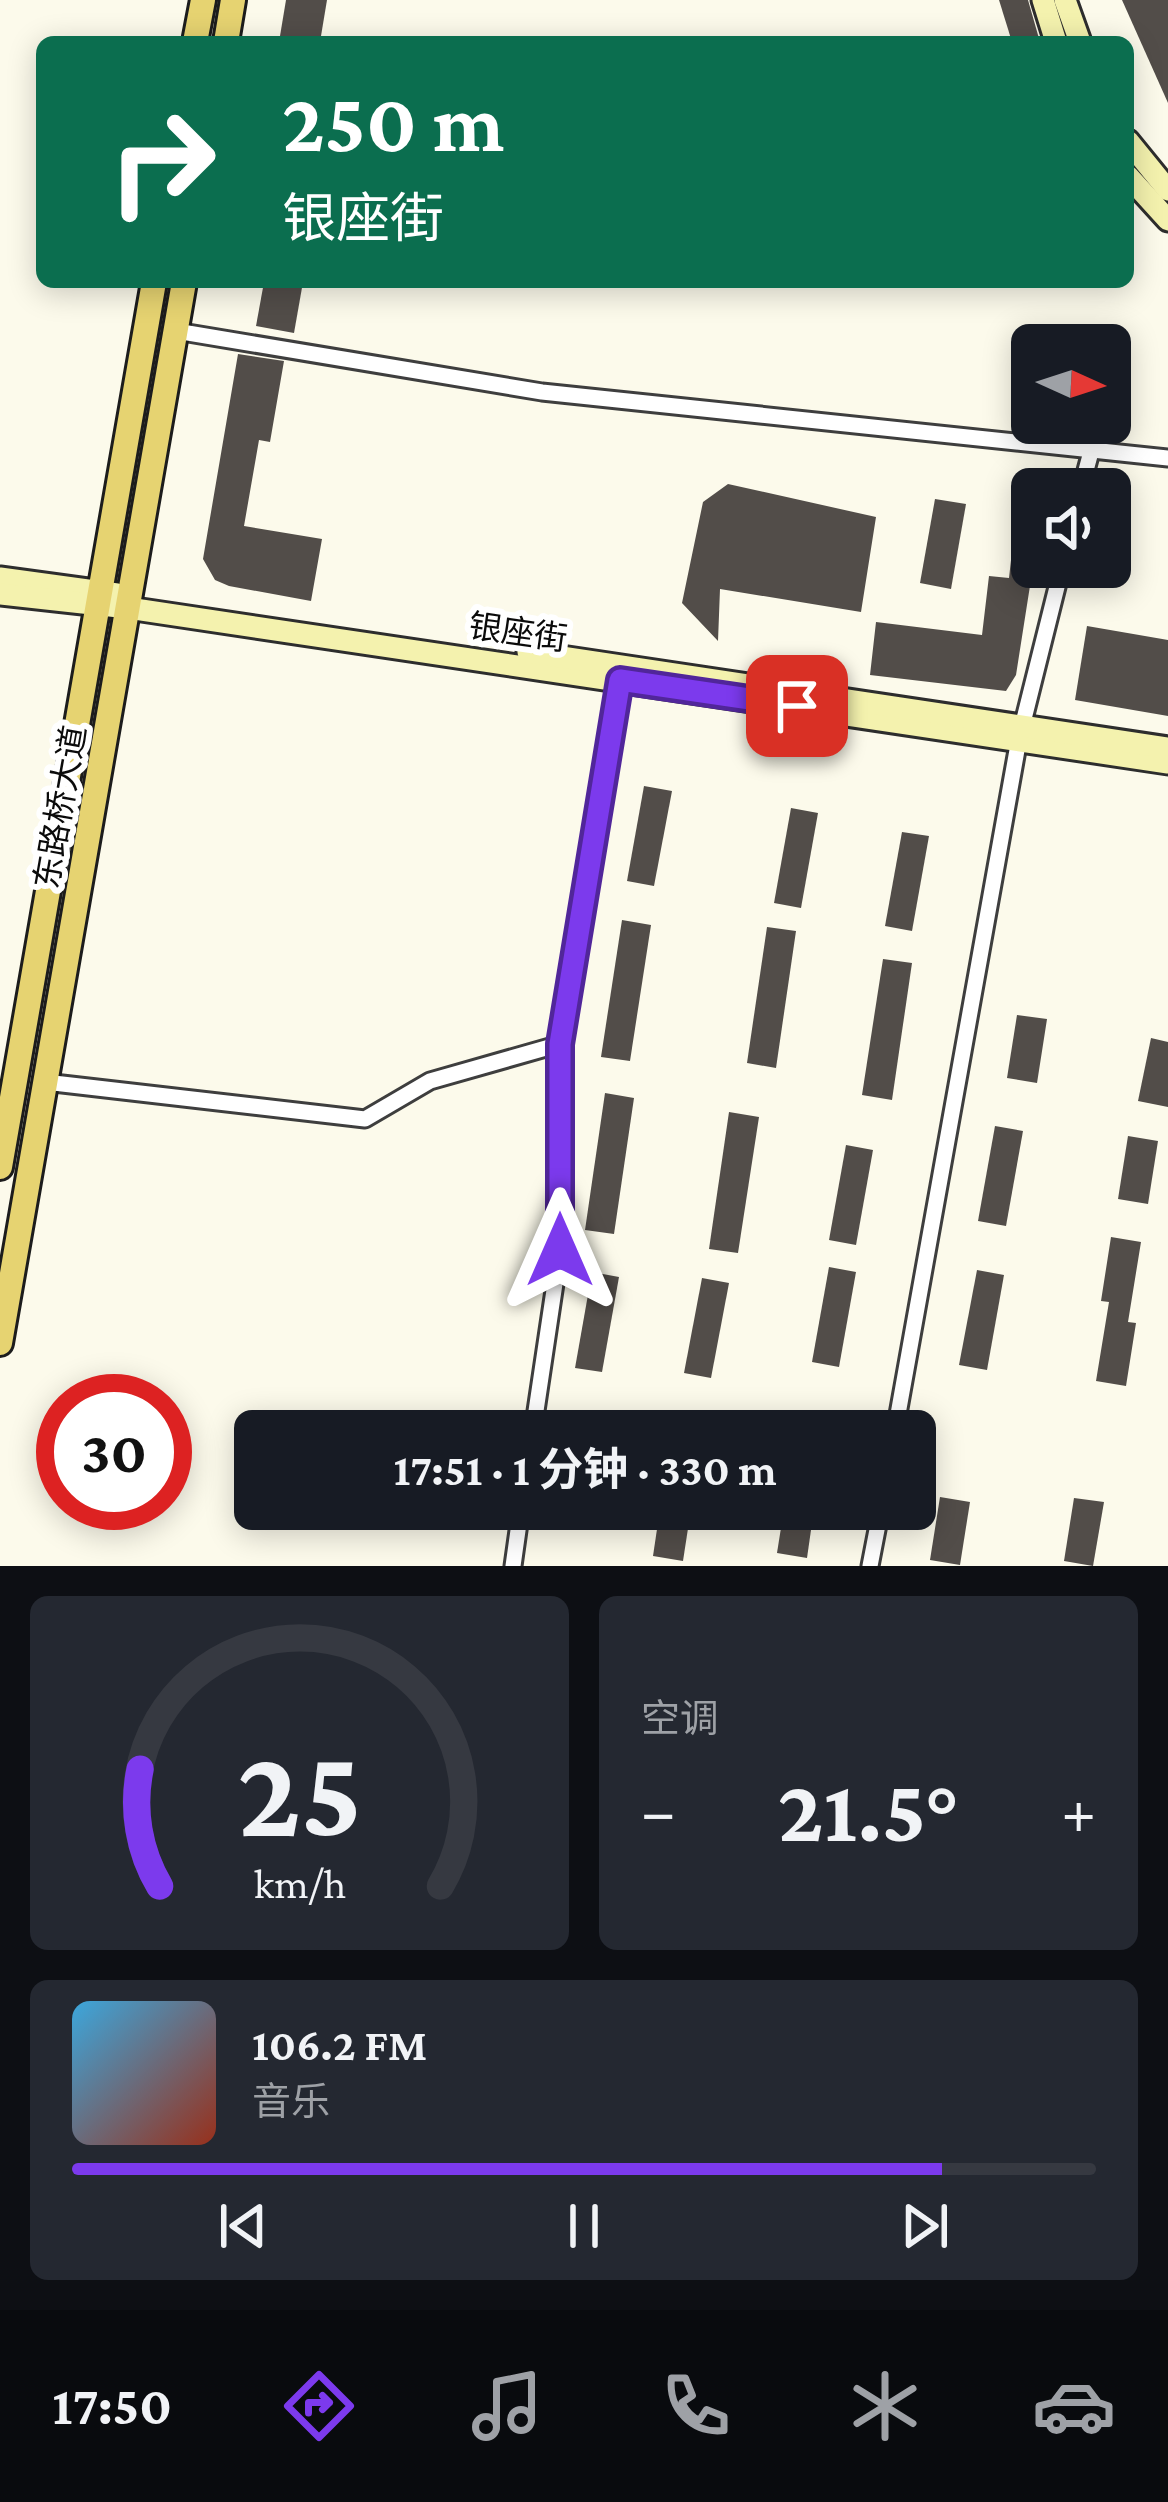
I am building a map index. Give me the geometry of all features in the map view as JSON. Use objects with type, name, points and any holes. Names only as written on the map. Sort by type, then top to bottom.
[{"type":"main road","points":[[196,36],[202,0]]},
{"type":"main road","points":[[227,36],[233,0]]},
{"type":"main road","points":[[1043,0],[1054,36]]},
{"type":"main road","points":[[1065,0],[1078,36]]},
{"type":"main road","points":[[1134,148],[1168,190]]},
{"type":"main road","points":[[1134,183],[1168,220]]},
{"type":"main road","name":"东路桥大道","points":[[0,1167],[153,288]]},
{"type":"main road","name":"东路桥大道","points":[[0,1343],[183,288]]},
{"type":"main road","points":[[0,578],[99,599]]},
{"type":"main road","name":"银座街","points":[[0,594],[129,602],[620,680],[1020,731],[1168,763]]},
{"type":"main road","points":[[129,602],[1020,731],[1168,748]]},
{"type":"street","points":[[176,331],[542,392],[1168,458]]},
{"type":"street","points":[[1087,468],[1092,448]]},
{"type":"street","points":[[899,1410],[1020,731],[1057,588]]},
{"type":"street","points":[[536,1410],[560,1250],[560,1044],[620,680]]},
{"type":"street","points":[[45,1082],[365,1119],[430,1081],[560,1044]]},
{"type":"street","points":[[513,1566],[518,1530]]},
{"type":"street","points":[[870,1566],[876,1530]]},
{"type":"building","points":[[286,0],[327,0],[321,36],[280,36]]},
{"type":"building","points":[[999,0],[1028,0],[1038,36],[1010,36]]},
{"type":"building","points":[[1122,0],[1168,0],[1168,103]]},
{"type":"building","points":[[263,288],[302,288],[294,333],[256,326]]},
{"type":"building","points":[[238,354],[284,361],[270,442],[259,440],[244,526],[322,539],[311,601],[229,586],[215,580],[203,559]]},
{"type":"building","points":[[728,484],[876,517],[861,612],[720,589],[718,641],[682,603],[703,502]]},
{"type":"building","points":[[935,499],[966,504],[951,589],[920,583]]},
{"type":"building","points":[[1011,560],[1011,588],[1030,588],[1016,675],[1006,691],[870,675],[876,622],[982,635],[989,576],[1009,578]]},
{"type":"building","points":[[1087,626],[1168,640],[1168,716],[1075,700]]},
{"type":"building","points":[[644,786],[672,791],[654,886],[627,881]]},
{"type":"building","points":[[791,808],[818,813],[801,908],[774,903]]},
{"type":"building","points":[[902,832],[929,836],[912,931],[885,926]]},
{"type":"building","points":[[622,920],[651,925],[630,1061],[601,1057]]},
{"type":"building","points":[[767,927],[796,931],[776,1068],[747,1063]]},
{"type":"building","points":[[883,959],[912,963],[892,1100],[862,1095]]},
{"type":"building","points":[[1017,1015],[1047,1019],[1037,1083],[1007,1078]]},
{"type":"building","points":[[1151,1038],[1168,1042],[1168,1107],[1138,1101]]},
{"type":"building","points":[[605,1093],[634,1098],[614,1234],[585,1230]]},
{"type":"building","points":[[729,1112],[759,1117],[738,1253],[709,1249]]},
{"type":"building","points":[[995,1126],[1023,1131],[1006,1226],[978,1221]]},
{"type":"building","points":[[1128,1136],[1158,1141],[1148,1204],[1118,1199]]},
{"type":"building","points":[[846,1145],[873,1150],[856,1245],[829,1240]]},
{"type":"building","points":[[1111,1237],[1141,1242],[1128,1322],[1136,1323],[1126,1386],[1096,1381],[1109,1302],[1101,1301]]},
{"type":"building","points":[[829,1267],[856,1272],[839,1367],[812,1362]]},
{"type":"building","points":[[977,1270],[1004,1275],[987,1370],[959,1365]]},
{"type":"building","points":[[592,1272],[619,1277],[602,1372],[575,1368]]},
{"type":"building","points":[[702,1278],[729,1283],[711,1378],[684,1373]]},
{"type":"building","points":[[940,1497],[970,1502],[960,1565],[930,1560]]},
{"type":"building","points":[[1074,1498],[1104,1502],[1093,1566],[1064,1561]]},
{"type":"building","points":[[657,1530],[688,1530],[683,1561],[653,1556]]},
{"type":"building","points":[[781,1530],[811,1530],[807,1558],[777,1553]]},
{"type":"route","points":[[560,1250],[560,1044],[620,680],[797,706]]}]
